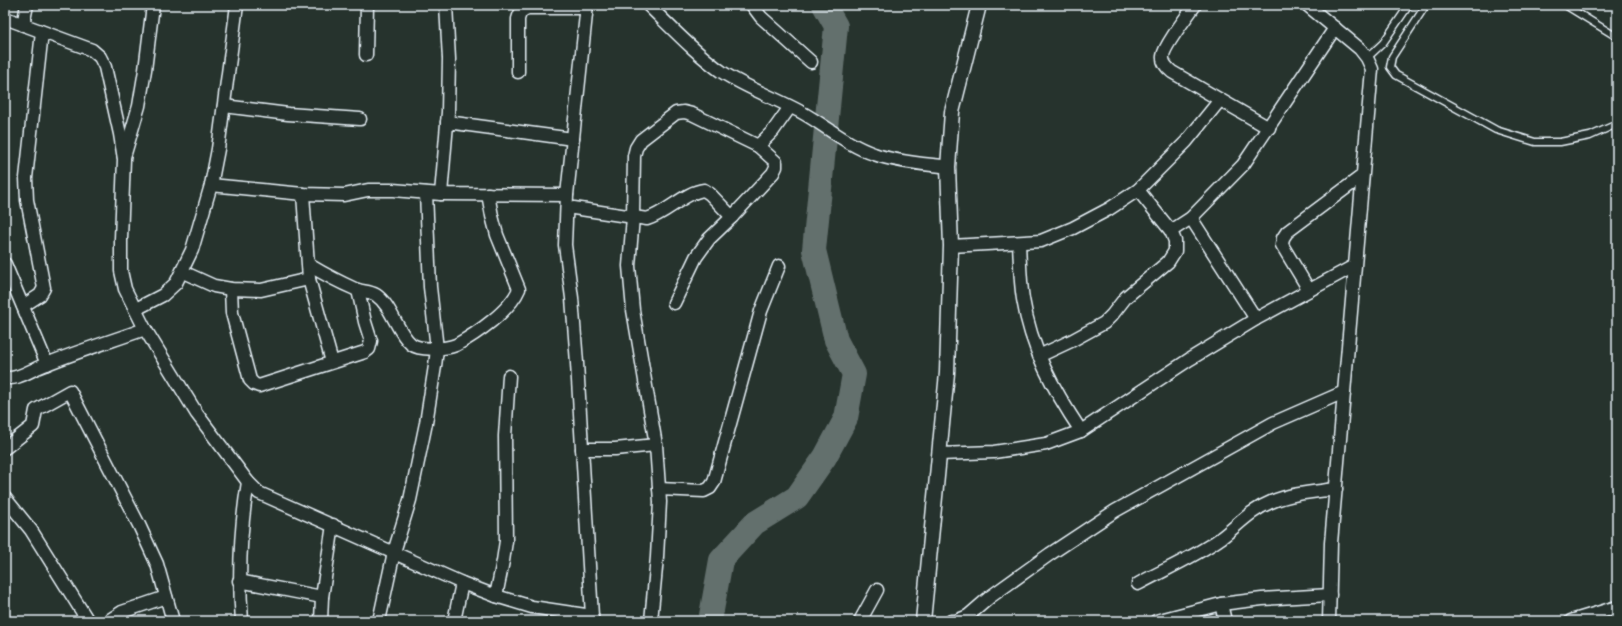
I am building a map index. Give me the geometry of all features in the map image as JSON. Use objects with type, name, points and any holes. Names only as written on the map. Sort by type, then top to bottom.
[{"type":"street","points":[[24,25],[27,5]]},
{"type":"street","points":[[124,159],[139,106],[146,70],[153,5]]},
{"type":"street","points":[[136,309],[163,295],[176,283],[183,272],[192,250],[211,185],[224,106],[237,5]]},
{"type":"street","points":[[366,55],[367,5]]},
{"type":"street","points":[[441,194],[447,122],[449,59],[446,5]]},
{"type":"street","points":[[648,5],[699,55],[711,64],[757,91],[795,109],[858,148],[875,155],[889,158],[948,167]]},
{"type":"street","points":[[752,5],[761,17],[812,62]]},
{"type":"street","points":[[923,621],[948,373],[950,246],[948,167],[952,112],[979,5]]},
{"type":"street","points":[[1195,5],[1166,49],[1162,57],[1165,65],[1172,72],[1269,128]]},
{"type":"street","points":[[1307,5],[1360,49],[1367,58],[1372,69],[1331,543],[1329,621]]},
{"type":"street","points":[[5,18],[92,50],[100,57],[106,74],[124,159],[121,270],[125,289],[145,329],[197,414],[248,482],[259,493],[462,583],[496,596],[532,607],[592,618],[575,334],[565,245],[567,201],[586,7],[528,8],[523,10],[518,19],[518,72]]},
{"type":"street","points":[[1171,230],[1191,218],[1242,165],[1269,128],[1335,28]]},
{"type":"street","points":[[23,306],[40,295],[44,288],[27,200],[26,178],[42,32]]},
{"type":"street","points":[[950,246],[1040,241],[1073,228],[1109,209],[1138,190],[1186,142],[1220,100]]},
{"type":"street","points":[[224,106],[288,114],[360,119]]},
{"type":"street","points":[[758,146],[795,109]]},
{"type":"street","points":[[651,621],[660,502],[656,445],[633,310],[629,266],[634,156],[636,148],[641,140],[676,113],[684,112],[692,114],[758,146],[776,162],[776,167],[773,173],[709,239],[696,257],[674,303]]},
{"type":"street","points":[[447,122],[573,139]]},
{"type":"street","points":[[1309,290],[1282,245],[1283,238],[1287,232],[1362,176]]},
{"type":"street","points":[[211,185],[303,194],[344,195],[368,190],[393,190],[441,194],[488,194],[567,201],[632,217],[647,219],[657,216],[693,193],[704,190],[710,194],[732,217]]},
{"type":"street","points":[[1039,356],[1104,323],[1126,297],[1168,262],[1175,251],[1175,241],[1171,230],[1138,190]]},
{"type":"street","points":[[378,621],[394,552],[413,484],[426,423],[435,366],[437,348],[430,288],[426,193]]},
{"type":"street","points":[[303,194],[309,279],[332,362]]},
{"type":"street","points":[[309,265],[336,281],[358,290],[369,292],[382,300],[406,338],[412,344],[420,348],[437,348],[454,345],[492,321],[512,301],[518,289],[497,235],[488,194]]},
{"type":"street","points":[[1191,218],[1256,320]]},
{"type":"street","points":[[1019,243],[1023,298],[1030,332],[1039,356],[1058,396],[1081,431]]},
{"type":"street","points":[[5,264],[47,364]]},
{"type":"street","points":[[659,489],[704,491],[710,488],[714,482],[761,311],[779,266]]},
{"type":"street","points":[[940,454],[994,452],[1046,444],[1081,431],[1184,363],[1256,320],[1354,266]]},
{"type":"street","points":[[183,272],[214,286],[231,289],[261,290],[309,279]]},
{"type":"street","points":[[231,289],[232,313],[236,335],[250,380],[259,386],[365,352],[369,349],[371,344],[358,290]]},
{"type":"street","points":[[5,377],[15,377],[145,329]]},
{"type":"street","points":[[496,596],[504,561],[506,541],[505,436],[509,376]]},
{"type":"street","points":[[6,447],[33,426],[36,410],[70,391],[139,525],[157,564],[173,621]]},
{"type":"street","points":[[951,621],[956,621],[968,616],[990,597],[1050,554],[1115,511],[1273,423],[1344,392]]},
{"type":"street","points":[[582,449],[615,449],[656,445]]},
{"type":"street","points":[[242,621],[239,581],[242,520],[248,482]]},
{"type":"street","points":[[1138,584],[1195,555],[1221,538],[1252,512],[1270,502],[1293,495],[1336,489]]},
{"type":"street","points":[[5,498],[31,530],[88,621]]},
{"type":"street","points":[[321,621],[322,597],[333,525]]},
{"type":"street","points":[[239,581],[322,597]]},
{"type":"street","points":[[454,621],[462,583]]},
{"type":"street","points":[[860,621],[877,590]]},
{"type":"street","points":[[1156,621],[1221,604],[1262,599],[1330,594]]},
{"type":"street","points":[[108,621],[122,612],[166,597]]},
{"type":"street","points":[[1221,604],[1225,621]]},
{"type":"street","points":[[1571,621],[1617,607]]},
{"type":"lane","points":[[1367,58],[1383,43],[1408,5]]},
{"type":"lane","points":[[1426,5],[1392,57],[1390,67],[1396,75],[1496,130],[1535,142],[1560,142],[1590,136],[1617,124]]},
{"type":"lane","points":[[1565,5],[1617,37]]},
{"type":"waterway","points":[[710,621],[721,560],[755,523],[797,497],[825,457],[846,418],[854,374],[836,340],[814,250],[836,26],[824,5]]}]
